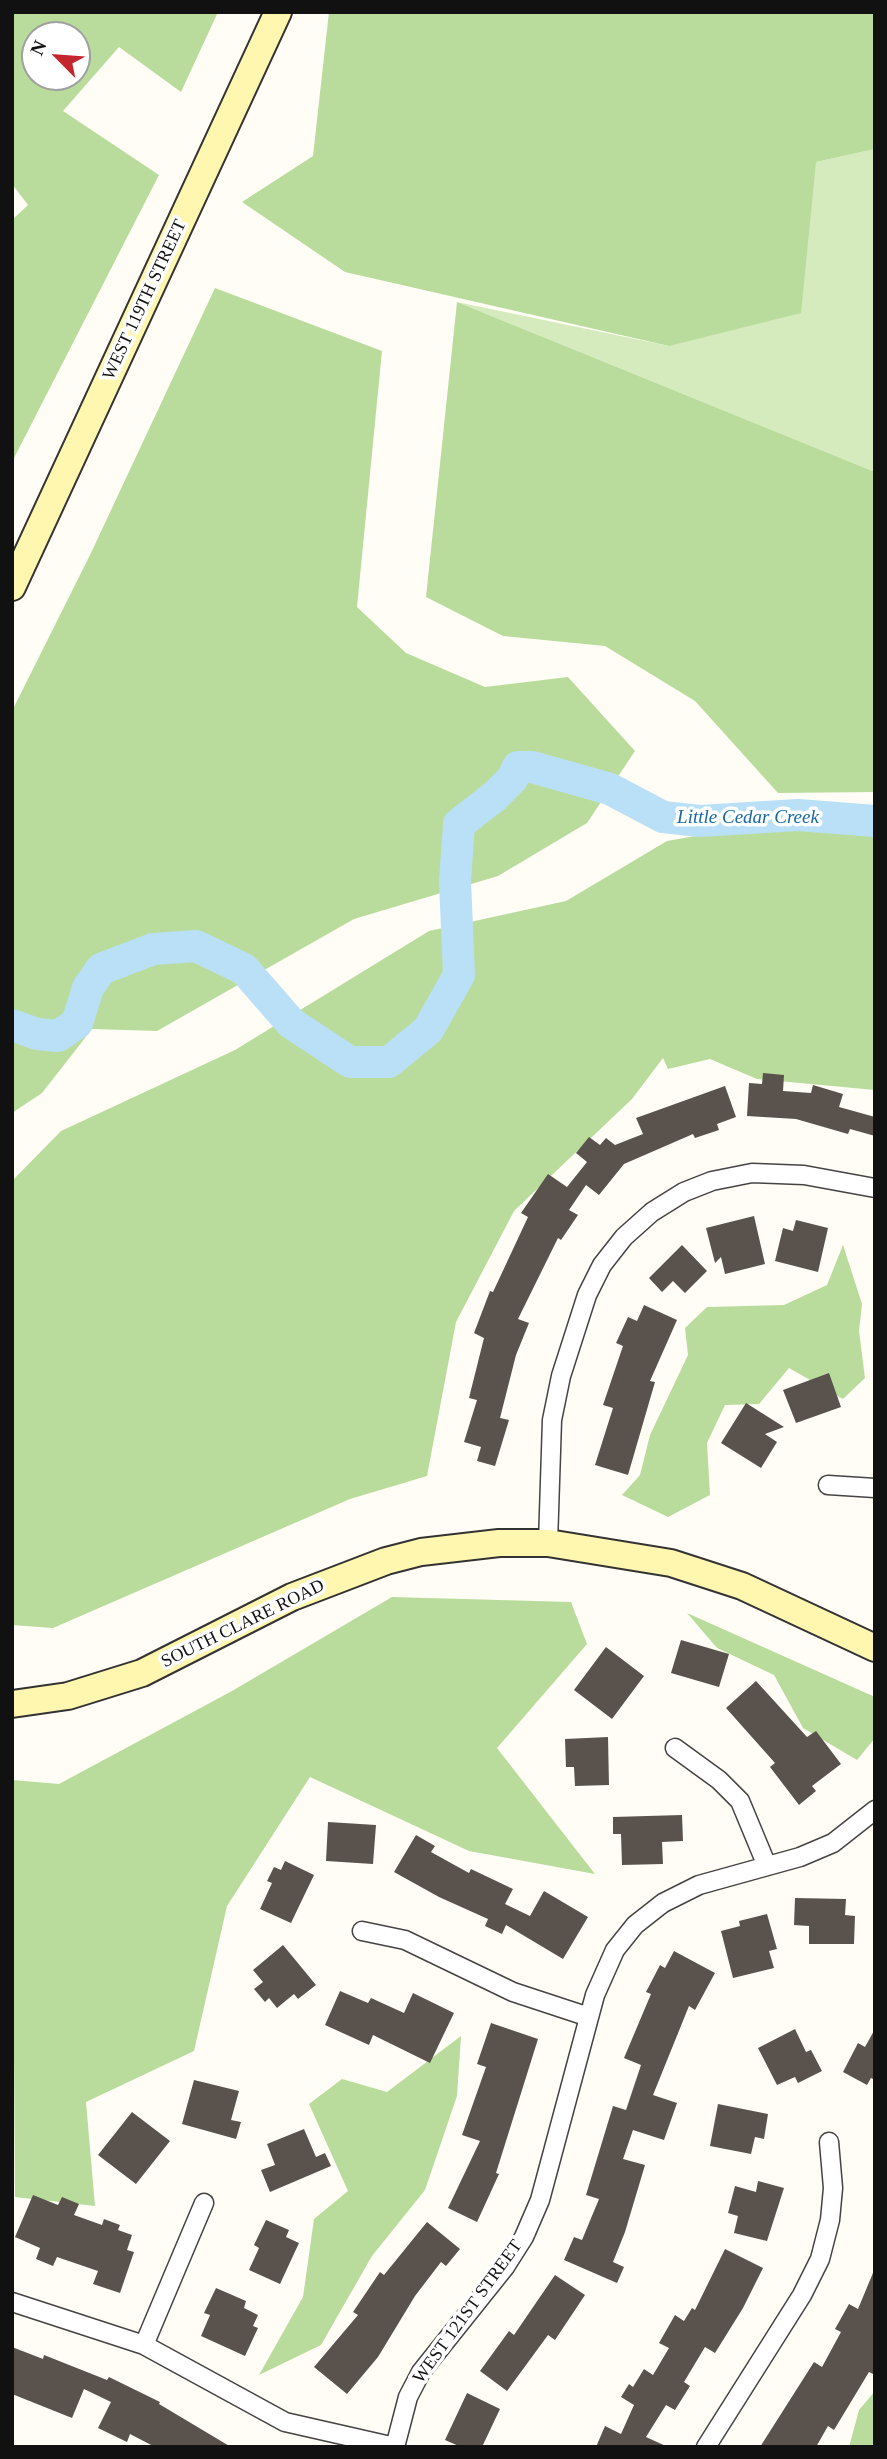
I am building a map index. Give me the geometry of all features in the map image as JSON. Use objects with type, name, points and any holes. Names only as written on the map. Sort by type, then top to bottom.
[{"type":"street","name":"WEST 119TH STREET","points":[[12,587],[278,12]]},
{"type":"street","points":[[548,1543],[552,1420],[561,1376],[587,1295],[602,1265],[624,1237],[684,1192],[712,1181],[752,1173],[804,1175],[875,1188]]},
{"type":"street","points":[[828,1485],[875,1488]]},
{"type":"street","name":"SOUTH CLARE ROAD","points":[[12,1704],[68,1696],[142,1673],[292,1597],[386,1561],[421,1552],[473,1546],[548,1543],[636,1556],[703,1573],[780,1602],[875,1648]]},
{"type":"street","points":[[675,1748],[719,1780],[740,1801],[767,1866]]},
{"type":"street","name":"WEST 121ST STREET","points":[[395,2447],[408,2397],[421,2372],[505,2267],[524,2237],[540,2200],[602,1974],[615,1950],[635,1926],[663,1903],[699,1885],[800,1857],[833,1843],[875,1810]]},
{"type":"street","points":[[362,1931],[405,1940],[513,1992],[589,2017]]},
{"type":"street","points":[[706,2447],[802,2295],[820,2259],[830,2220],[832,2188],[829,2142]]},
{"type":"street","points":[[144,2345],[204,2203]]},
{"type":"street","points":[[12,2302],[144,2345],[285,2422],[395,2447]]},
{"type":"green space","points":[[12,12],[218,12],[181,92],[119,47],[91,79],[91,21],[21,21],[21,91],[80,91],[63,111],[159,175],[12,462],[12,220],[28,205],[12,184]]},
{"type":"green space","points":[[329,12],[875,12],[875,149],[816,162],[801,313],[669,346],[345,272],[242,202],[313,156]]},
{"type":"green space","points":[[875,149],[875,472],[457,302],[669,346],[816,162]]},
{"type":"green space","points":[[215,288],[382,351],[357,607],[406,653],[485,687],[568,677],[635,751],[587,823],[498,876],[354,919],[157,1031],[92,1029],[42,1093],[12,1113],[12,711],[90,555]]},
{"type":"green space","points":[[457,302],[875,472],[875,792],[778,793],[695,701],[605,646],[503,636],[426,597]]},
{"type":"green space","points":[[852,808],[875,810],[875,1090],[757,1079],[710,1059],[668,1069],[663,1058],[632,1099],[514,1211],[456,1322],[427,1476],[350,1499],[53,1628],[12,1625],[12,1181],[61,1131],[235,1050],[429,931],[566,901],[667,841]]},
{"type":"green space","points":[[843,1245],[862,1304],[859,1331],[865,1378],[843,1399],[789,1368],[759,1404],[725,1405],[707,1443],[710,1495],[668,1517],[622,1495],[640,1475],[650,1435],[688,1355],[685,1328],[707,1307],[784,1305],[827,1285]]},
{"type":"green space","points":[[392,1597],[571,1602],[587,1644],[497,1748],[595,1874],[469,1851],[310,1777],[227,1906],[194,2051],[86,2102],[95,2206],[15,2197],[12,1780],[59,1784],[232,1691]]},
{"type":"green space","points":[[687,1613],[875,1697],[875,1738],[857,1760],[803,1728],[774,1675],[717,1648]]},
{"type":"green space","points":[[461,2036],[457,2096],[425,2190],[372,2256],[321,2345],[259,2375],[303,2297],[314,2219],[348,2191],[309,2104],[342,2079],[387,2092]]},
{"type":"green space","points":[[875,2391],[875,2447],[849,2447],[859,2410]]},
{"type":"building","points":[[763,1073],[784,1075],[783,1091],[811,1093],[813,1085],[843,1094],[839,1107],[875,1117],[875,1136],[850,1129],[848,1134],[796,1119],[747,1116],[749,1083],[762,1084]]},
{"type":"building","points":[[725,1086],[736,1117],[717,1124],[719,1130],[695,1138],[693,1134],[624,1164],[599,1195],[586,1185],[569,1210],[578,1215],[561,1240],[558,1238],[518,1319],[529,1323],[516,1355],[500,1418],[509,1420],[495,1466],[477,1461],[481,1447],[464,1442],[477,1400],[469,1398],[484,1338],[474,1333],[490,1291],[493,1292],[528,1217],[521,1213],[548,1174],[567,1187],[587,1162],[576,1153],[589,1137],[600,1145],[606,1138],[615,1145],[643,1134],[636,1118]]},
{"type":"building","points":[[754,1216],[765,1264],[725,1274],[721,1257],[715,1263],[706,1228]]},
{"type":"building","points":[[796,1220],[828,1228],[818,1272],[775,1261],[783,1228],[793,1231]]},
{"type":"building","points":[[682,1245],[707,1271],[685,1293],[673,1281],[662,1292],[649,1278]]},
{"type":"building","points":[[644,1305],[677,1320],[650,1381],[655,1382],[628,1475],[595,1465],[613,1408],[603,1405],[623,1346],[616,1343],[628,1317],[637,1321]]},
{"type":"building","points":[[829,1373],[841,1407],[796,1423],[783,1390]]},
{"type":"building","points":[[746,1403],[784,1427],[765,1434],[777,1442],[761,1468],[721,1443]]},
{"type":"building","points":[[681,1640],[729,1654],[719,1687],[671,1673]]},
{"type":"building","points":[[606,1647],[644,1676],[612,1719],[574,1690]]},
{"type":"building","points":[[756,1681],[807,1737],[816,1731],[841,1764],[812,1786],[816,1791],[799,1805],[770,1767],[775,1763],[726,1708]]},
{"type":"building","points":[[608,1737],[609,1785],[575,1786],[574,1767],[566,1767],[565,1739]]},
{"type":"building","points":[[682,1815],[683,1841],[662,1842],[663,1864],[622,1865],[621,1834],[613,1834],[613,1817]]},
{"type":"building","points":[[328,1822],[376,1825],[373,1864],[326,1861]]},
{"type":"building","points":[[416,1835],[435,1846],[431,1852],[469,1873],[471,1869],[513,1889],[505,1904],[530,1916],[544,1891],[588,1917],[563,1959],[506,1925],[502,1934],[485,1926],[488,1919],[439,1897],[394,1872]]},
{"type":"building","points":[[285,1861],[314,1875],[291,1923],[260,1909],[272,1883],[267,1881],[274,1867],[281,1870]]},
{"type":"building","points":[[795,1898],[846,1899],[845,1915],[855,1916],[854,1944],[809,1944],[809,1926],[794,1925]]},
{"type":"building","points":[[767,1914],[777,1949],[769,1951],[774,1968],[733,1978],[721,1931],[740,1926],[739,1921]]},
{"type":"building","points":[[283,1945],[316,1985],[298,1999],[294,1994],[277,2008],[269,1998],[265,2002],[254,1989],[263,1982],[253,1970]]},
{"type":"building","points":[[674,1951],[715,1973],[695,2010],[689,2006],[653,2095],[677,2103],[664,2140],[633,2130],[623,2159],[645,2165],[613,2262],[624,2267],[617,2283],[564,2260],[574,2237],[582,2240],[599,2199],[586,2195],[613,2106],[626,2110],[641,2065],[624,2058],[651,1994],[646,1992],[660,1965],[665,1968]]},
{"type":"building","points":[[340,1991],[368,2003],[371,1998],[404,2013],[413,1993],[454,2013],[430,2063],[373,2035],[369,2045],[325,2025]]},
{"type":"building","points":[[491,2023],[538,2039],[496,2173],[499,2174],[477,2222],[448,2208],[480,2141],[462,2135],[486,2067],[477,2064]]},
{"type":"building","points":[[795,2029],[806,2052],[811,2050],[822,2071],[798,2083],[795,2077],[777,2085],[758,2048]]},
{"type":"building","points":[[875,2029],[875,2080],[871,2078],[867,2085],[843,2072],[858,2043],[865,2047]]},
{"type":"building","points":[[194,2080],[239,2091],[231,2120],[241,2122],[236,2139],[182,2124]]},
{"type":"building","points":[[718,2104],[768,2114],[764,2139],[755,2137],[751,2154],[710,2146]]},
{"type":"building","points":[[132,2112],[170,2141],[136,2184],[98,2155]]},
{"type":"building","points":[[304,2129],[316,2157],[325,2153],[331,2166],[270,2192],[261,2170],[275,2165],[267,2144]]},
{"type":"building","points":[[758,2181],[784,2188],[767,2241],[734,2233],[738,2216],[728,2213],[735,2186],[756,2192]]},
{"type":"building","points":[[33,2195],[58,2205],[62,2197],[79,2204],[74,2215],[102,2225],[104,2219],[120,2225],[118,2230],[132,2235],[127,2250],[134,2252],[120,2293],[93,2284],[98,2271],[57,2257],[53,2266],[36,2259],[40,2248],[15,2237]]},
{"type":"building","points":[[266,2220],[289,2230],[286,2237],[299,2243],[280,2284],[249,2270],[259,2248],[254,2245]]},
{"type":"building","points":[[427,2222],[460,2249],[446,2266],[441,2262],[415,2296],[378,2357],[347,2394],[314,2367],[358,2315],[353,2312],[380,2272],[384,2275]]},
{"type":"building","points":[[725,2249],[763,2268],[743,2308],[715,2353],[705,2347],[684,2382],[690,2386],[675,2410],[666,2405],[646,2437],[668,2447],[596,2447],[605,2426],[621,2434],[634,2405],[621,2397],[629,2384],[633,2387],[644,2369],[653,2375],[669,2348],[659,2343],[675,2315],[684,2321],[692,2308],[695,2310]]},
{"type":"building","points":[[875,2268],[875,2375],[869,2372],[834,2430],[828,2426],[816,2447],[760,2447],[814,2362],[822,2367],[841,2332],[835,2329],[849,2304],[858,2309]]},
{"type":"building","points":[[555,2275],[585,2295],[555,2340],[548,2335],[507,2391],[480,2371],[509,2331],[514,2335]]},
{"type":"building","points":[[216,2288],[246,2301],[244,2308],[258,2315],[253,2326],[258,2328],[245,2356],[201,2336],[210,2315],[204,2313]]},
{"type":"building","points":[[12,2347],[43,2359],[44,2355],[107,2380],[109,2377],[160,2402],[159,2404],[231,2447],[155,2447],[130,2434],[127,2442],[98,2428],[111,2402],[84,2389],[72,2418],[12,2394]]},
{"type":"building","points":[[467,2393],[500,2409],[482,2447],[461,2447],[445,2440]]},
{"type":"waterway","name":"Little Cedar Creek","points":[[12,1025],[37,1034],[58,1036],[77,1023],[88,988],[101,969],[153,949],[196,946],[244,969],[291,1023],[350,1062],[389,1062],[428,1030],[459,975],[455,881],[459,824],[495,796],[512,779],[518,767],[532,767],[610,789],[663,817],[700,821],[798,815],[875,821]]}]
